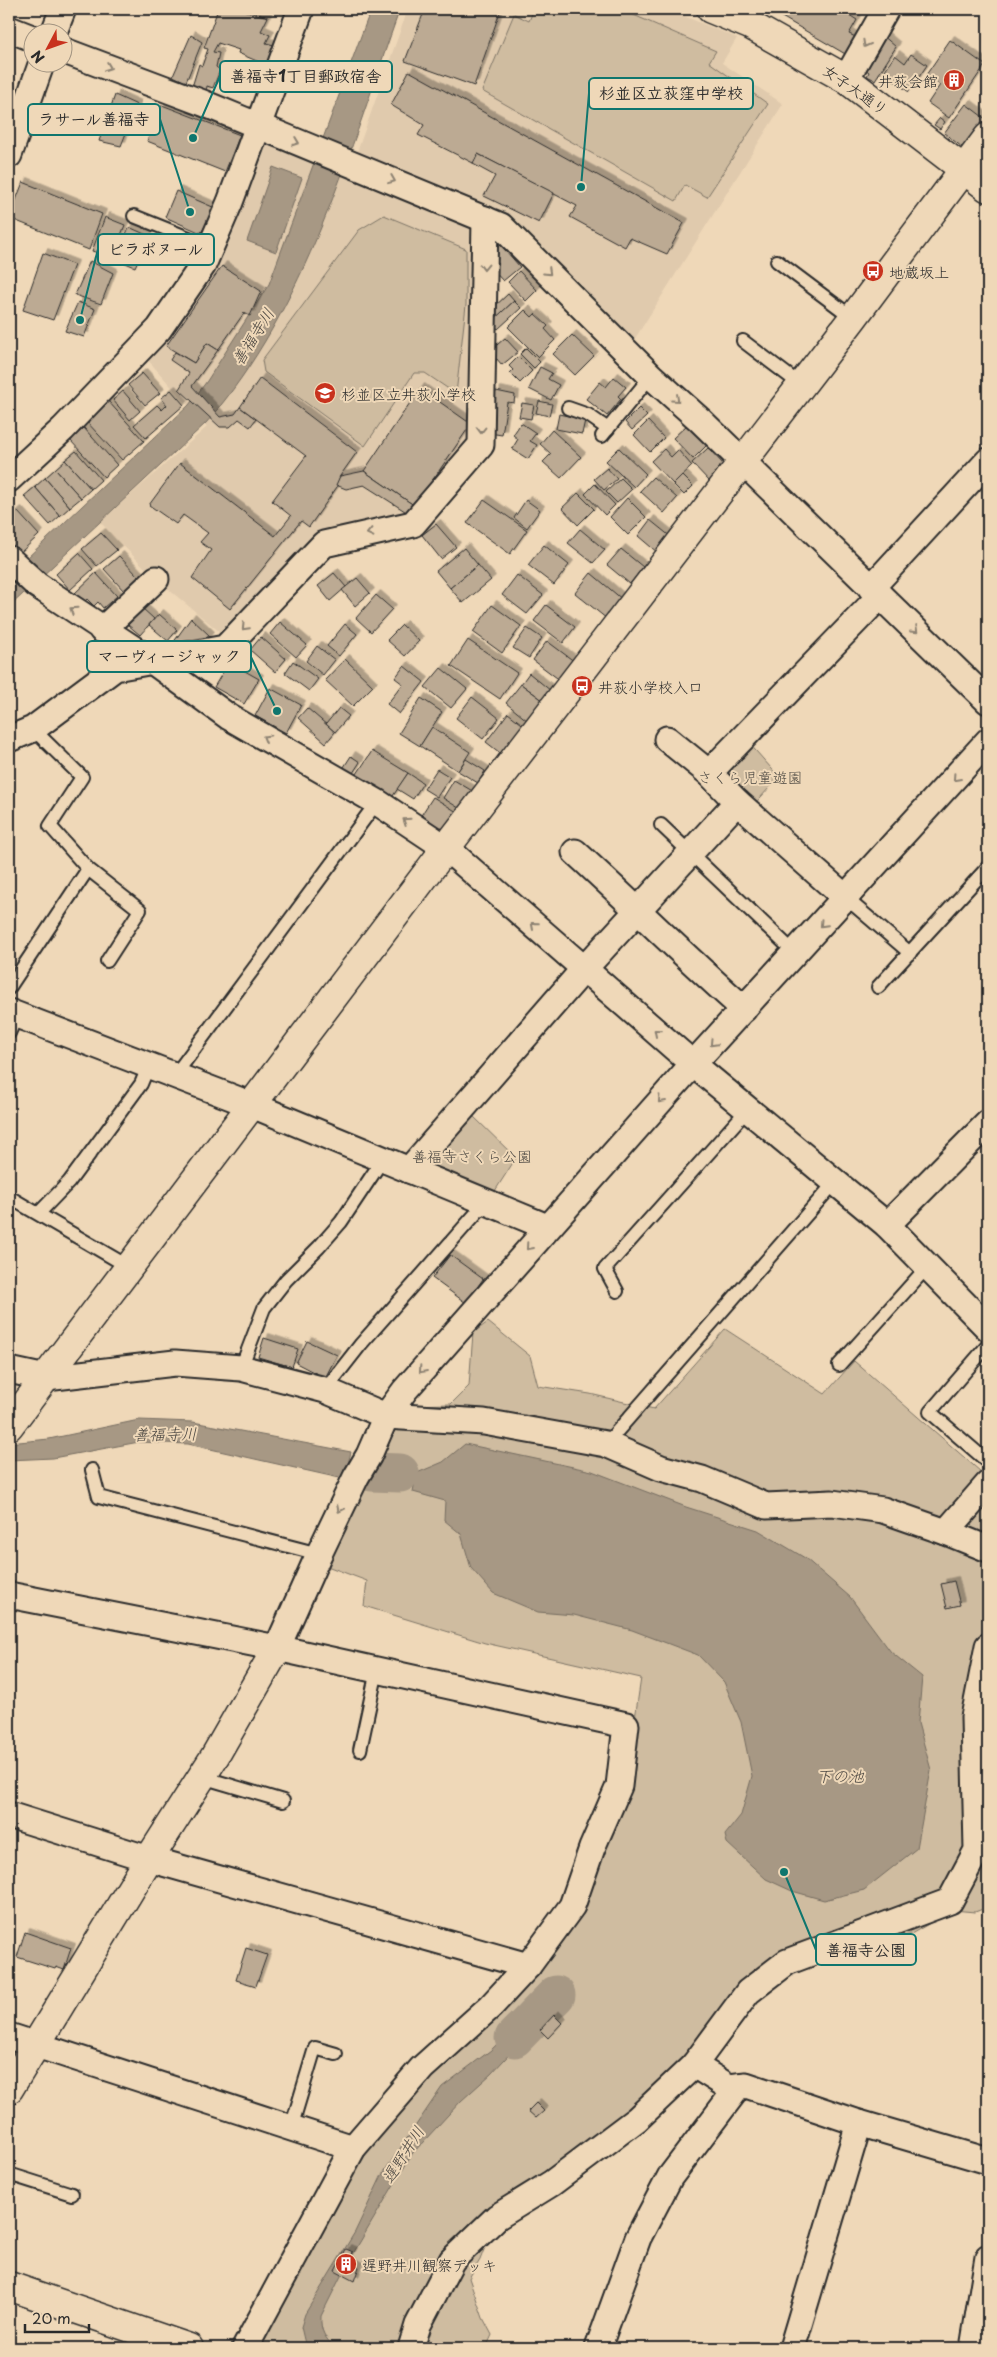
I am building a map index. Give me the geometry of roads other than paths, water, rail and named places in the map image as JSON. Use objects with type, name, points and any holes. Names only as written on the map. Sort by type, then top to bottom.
[{"type":"street","points":[[58,22],[63,9]]},
{"type":"street","points":[[9,479],[63,430],[159,329],[203,265],[258,127],[301,9]]},
{"type":"street","name":"女子大通り","points":[[712,9],[750,25],[846,79],[988,188]]},
{"type":"street","points":[[846,79],[886,9]]},
{"type":"street","points":[[9,29],[22,34]]},
{"type":"street","points":[[72,54],[203,103],[500,226],[650,376],[988,701]]},
{"type":"street","points":[[9,155],[38,72]]},
{"type":"street","points":[[9,1426],[446,848],[853,318],[988,137]]},
{"type":"street","points":[[9,739],[33,729],[115,668],[225,648],[324,544],[413,524],[481,445],[485,219]]},
{"type":"street","points":[[709,773],[875,592],[988,461]]},
{"type":"street","points":[[20,569],[102,630],[152,661],[228,717],[377,802],[446,848],[694,1064],[887,1224],[988,1328]]},
{"type":"street","points":[[102,630],[156,579]]},
{"type":"street","points":[[667,739],[709,773],[737,802],[847,899]]},
{"type":"street","points":[[9,2089],[149,1859],[202,1777],[277,1648],[318,1554],[369,1455],[386,1416],[405,1390],[547,1227],[744,1009],[847,899],[988,741]]},
{"type":"street","points":[[409,1170],[584,969],[737,802]]},
{"type":"street","points":[[575,852],[744,1009]]},
{"type":"street","points":[[11,1020],[175,1075],[547,1227]]},
{"type":"street","points":[[887,1224],[988,1123]]},
{"type":"street","points":[[9,1370],[46,1378],[175,1363],[240,1368],[325,1390],[386,1416],[484,1422],[606,1444],[662,1468],[702,1479],[766,1506],[832,1503],[875,1509],[946,1532],[988,1549]]},
{"type":"street","points":[[946,1532],[988,1484]]},
{"type":"street","points":[[9,1595],[277,1648],[626,1725],[619,1786],[592,1848],[572,1906],[528,1966],[491,2006],[422,2068],[353,2148],[245,2348]]},
{"type":"street","points":[[411,2348],[418,2325],[452,2260],[497,2217],[552,2183],[637,2119],[694,2065],[748,1992],[787,1962],[950,1901],[977,1850],[974,1717],[988,1646]]},
{"type":"street","points":[[9,1815],[149,1859],[528,1966]]},
{"type":"street","points":[[9,2036],[353,2148]]},
{"type":"street","points":[[694,2065],[729,2087],[746,2085],[988,2161]]},
{"type":"street","points":[[598,2348],[638,2238],[670,2176],[738,2086]]},
{"type":"street","points":[[792,2348],[859,2122]]},
{"type":"street","points":[[973,2348],[988,2257]]},
{"type":"street","points":[[9,2286],[183,2347]]},
{"type":"lane","points":[[134,216],[211,247]]},
{"type":"lane","points":[[777,261],[853,318]]},
{"type":"lane","points":[[743,341],[802,385]]},
{"type":"lane","points":[[568,408],[588,415],[605,432],[650,376]]},
{"type":"lane","points":[[33,729],[82,778],[50,826],[88,869],[140,910],[107,960]]},
{"type":"lane","points":[[175,1075],[377,802]]},
{"type":"lane","points":[[661,825],[796,954]]},
{"type":"lane","points":[[878,987],[988,867]]},
{"type":"lane","points":[[9,988],[88,869]]},
{"type":"lane","points":[[847,899],[910,952]]},
{"type":"lane","points":[[39,1213],[69,1182],[140,1084],[149,1065]]},
{"type":"lane","points":[[617,1291],[605,1269],[748,1109]]},
{"type":"lane","points":[[240,1368],[264,1308],[286,1280],[319,1247],[340,1222],[383,1159]]},
{"type":"lane","points":[[606,1444],[836,1181]]},
{"type":"lane","points":[[9,1197],[129,1267]]},
{"type":"lane","points":[[325,1390],[361,1344],[487,1201]]},
{"type":"lane","points":[[839,1365],[928,1266]]},
{"type":"lane","points":[[988,1345],[930,1412],[988,1462]]},
{"type":"lane","points":[[92,1470],[98,1497],[318,1554]]},
{"type":"lane","points":[[360,1750],[377,1670]]},
{"type":"lane","points":[[202,1777],[283,1801]]},
{"type":"lane","points":[[292,2128],[316,2048],[336,2054]]},
{"type":"lane","points":[[9,2174],[72,2194]]},
{"type":"water","points":[[371,9],[400,9],[322,226],[272,330],[241,378],[206,423],[9,607],[9,575],[189,405],[207,381],[269,284]]},
{"type":"water","points":[[273,167],[302,178],[276,252],[247,241]]},
{"type":"water","points":[[139,1420],[193,1422],[351,1452],[344,1479],[188,1444],[139,1442],[53,1458],[9,1460],[9,1443],[49,1439]]},
{"type":"water","name":"下の池","points":[[465,1444],[592,1471],[686,1507],[758,1530],[805,1558],[850,1597],[891,1652],[922,1677],[918,1723],[931,1770],[917,1848],[864,1890],[824,1900],[792,1891],[766,1879],[727,1843],[725,1835],[741,1815],[752,1776],[741,1722],[724,1682],[698,1655],[632,1630],[574,1615],[538,1612],[493,1593],[471,1568],[461,1534],[444,1520],[445,1501],[413,1492],[415,1480],[400,1476],[400,1468],[417,1473],[443,1462]]},
{"type":"water","points":[[548,1995],[556,2004],[491,2074],[461,2101],[412,2154],[347,2264],[321,2316],[321,2326],[324,2334],[335,2348],[306,2348],[301,2327],[305,2314],[355,2232],[382,2175],[442,2087],[491,2050]]},
{"type":"waterway","name":"善福寺川","points":[[372,1472],[400,1473]]},
{"type":"waterway","name":"遅野井川","points":[[514,2038],[556,1995]]},
{"type":"place","name":"井荻会館","points":[[954,80]]},
{"type":"place","name":"善福寺1丁目郵政宿舎","points":[[193,138]]},
{"type":"place","name":"杉並区立荻窪中学校","points":[[581,187]]},
{"type":"place","name":"ラサール善福寺","points":[[190,212]]},
{"type":"place","name":"地蔵坂上","points":[[873,271]]},
{"type":"place","name":"ビラポヌール","points":[[80,320]]},
{"type":"place","name":"杉並区立井荻小学校","points":[[325,393]]},
{"type":"place","name":"井荻小学校入口","points":[[582,686]]},
{"type":"place","name":"マーヴィージャック","points":[[277,711]]},
{"type":"place","name":"善福寺公園","points":[[784,1872]]},
{"type":"place","name":"遅野井川観察デッキ","points":[[346,2264]]},
{"type":"park label","name":"さくら児童遊園","points":[[750,776]]},
{"type":"park label","name":"善福寺さくら公園","points":[[472,1155]]}]
